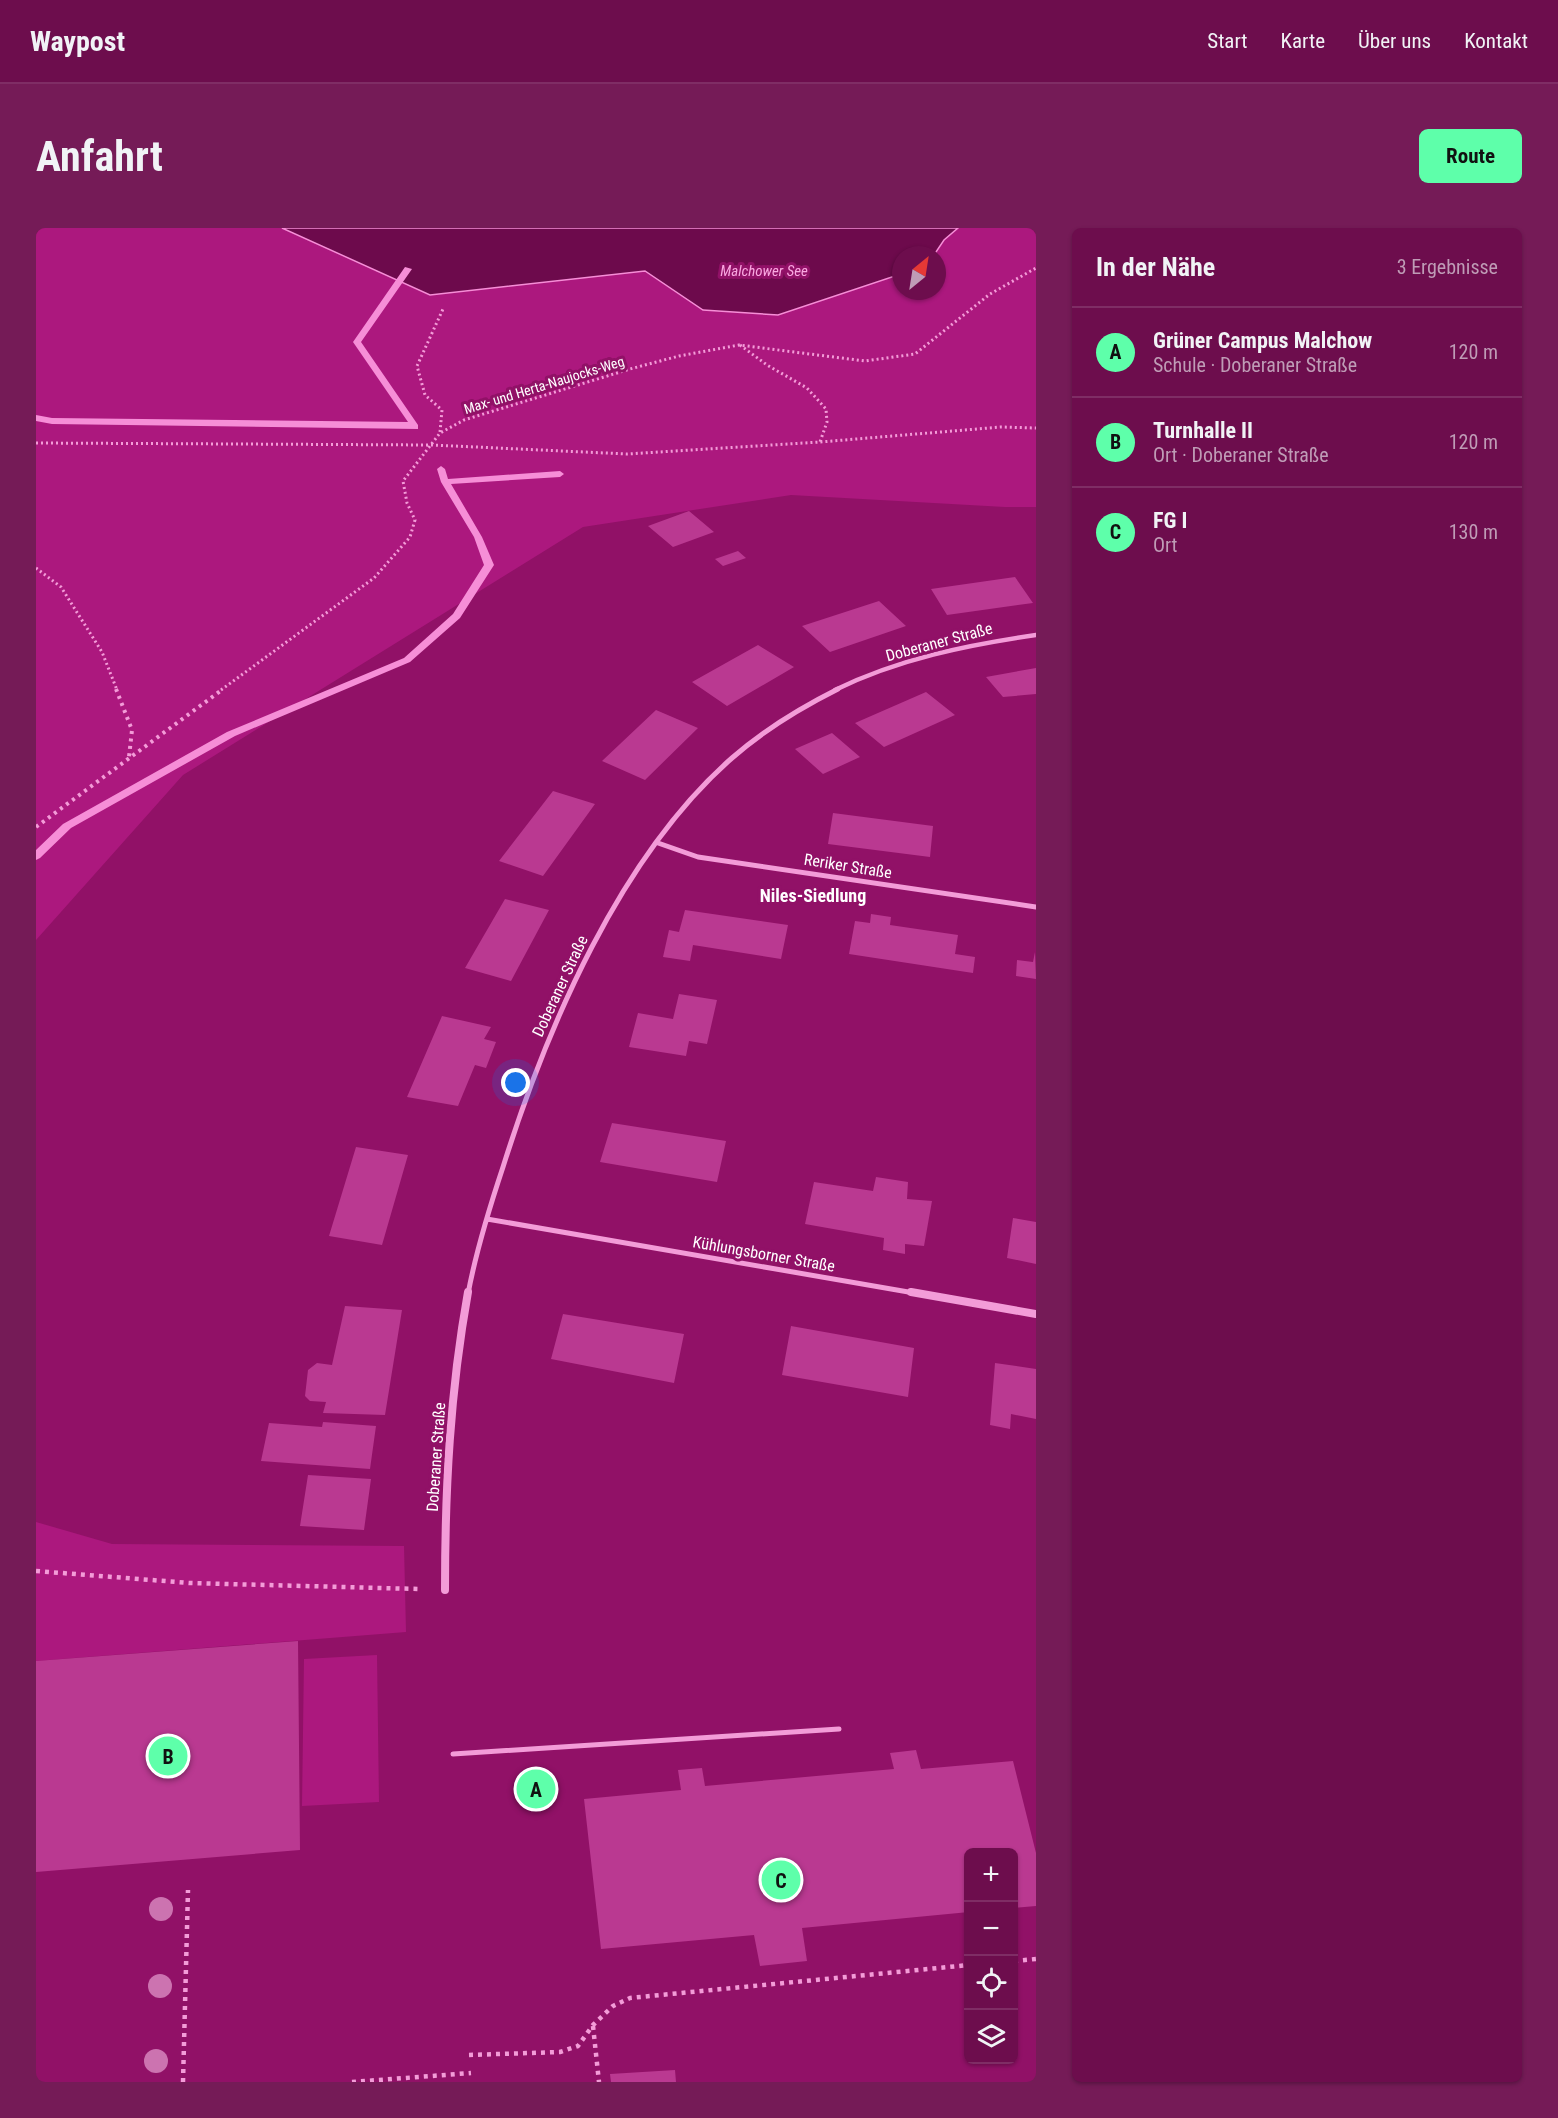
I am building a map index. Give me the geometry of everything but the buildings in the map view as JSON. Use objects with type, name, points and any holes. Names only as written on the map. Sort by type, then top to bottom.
[{"type":"street","name":"Doberaner Straße","points":[[445,1590],[446,1473],[455,1380],[468,1290],[510,1140],[540,1059],[600,933],[679,813],[744,749],[783,719],[823,696],[901,663],[949,649],[1036,635]]},
{"type":"street","name":"Reriker Straße","points":[[658,843],[698,857],[1036,907]]},
{"type":"street","name":"Kühlungsborner Straße","points":[[487,1219],[1036,1314]]},
{"type":"lane","points":[[453,1754],[839,1730]]},
{"type":"path","name":"Max- und Herta-Naujocks-Weg","points":[[129,758],[374,578],[410,537],[415,520],[407,503],[403,481],[440,433],[464,420],[630,369],[680,356],[739,345],[865,361],[915,354],[990,294],[1036,268]]},
{"type":"path","points":[[440,433],[442,410],[425,395],[417,366],[443,309]]},
{"type":"path","points":[[739,345],[767,365],[807,388],[826,409],[827,422],[820,442]]},
{"type":"path","points":[[36,443],[432,445],[627,454],[820,442],[1001,427],[1036,428]]},
{"type":"path","points":[[36,568],[61,587],[102,652],[132,730],[129,758],[36,827]]},
{"type":"path","points":[[36,1571],[190,1583],[445,1590]]},
{"type":"path","points":[[183,2082],[188,1890]]},
{"type":"path","points":[[1018,1961],[1036,1959]]},
{"type":"path","points":[[469,2055],[560,2052],[578,2046],[593,2025],[613,2006],[630,1998],[964,1965]]},
{"type":"path","points":[[593,2025],[599,2082]]},
{"type":"path","points":[[352,2082],[471,2073]]},
{"type":"shaded area","points":[[36,228],[1036,228],[1036,507],[791,495],[583,527],[183,775],[36,940]]},
{"type":"shaded area","points":[[36,1522],[112,1544],[404,1546],[406,1632],[36,1661]]},
{"type":"shaded area","points":[[377,1655],[379,1802],[302,1806],[304,1659]]},
{"type":"water","name":"Malchower See","points":[[282,228],[958,228],[940,246],[892,246],[892,277],[778,315],[703,310],[645,271],[430,295]]},
{"type":"waterway","points":[[408,269],[357,342],[414,425]]},
{"type":"waterway","points":[[36,418],[52,421],[414,425]]},
{"type":"waterway","points":[[441,469],[445,482]]},
{"type":"waterway","points":[[445,482],[560,474]]},
{"type":"waterway","points":[[36,856],[67,826],[231,734],[407,660],[457,616],[489,565],[478,537],[445,482]]},
{"type":"place","name":"Turnhalle II","points":[[168,1756]]},
{"type":"place","name":"Grüner Campus Malchow","points":[[536,1789]]},
{"type":"place","name":"FG I","points":[[781,1880]]},
{"type":"district","name":"Niles-Siedlung","points":[[813,895]]}]
